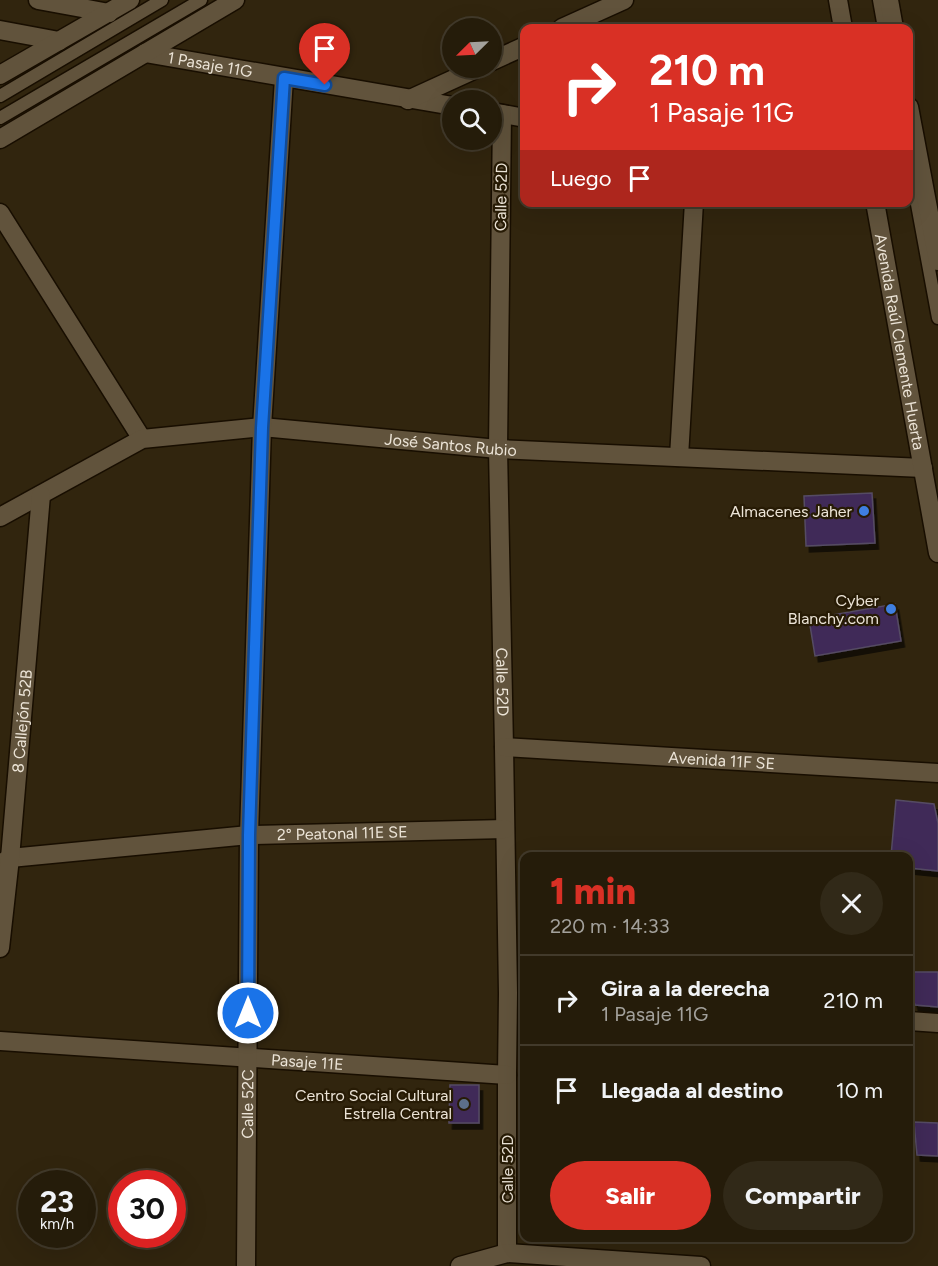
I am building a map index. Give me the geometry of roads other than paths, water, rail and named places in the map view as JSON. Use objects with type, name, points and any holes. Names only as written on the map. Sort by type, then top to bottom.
[{"type":"street","points":[[38,0],[109,13]]},
{"type":"street","points":[[0,75],[130,0]]},
{"type":"street","points":[[0,139],[235,0]]},
{"type":"street","points":[[571,24],[624,0]]},
{"type":"street","points":[[838,0],[842,24]]},
{"type":"street","points":[[889,0],[893,24]]},
{"type":"street","points":[[0,30],[59,41]]},
{"type":"street","points":[[502,56],[520,48]]},
{"type":"street","name":"1 Pasaje 11G","points":[[145,53],[442,105]]},
{"type":"street","name":"Calle 52C","points":[[246,1266],[249,835],[262,428],[284,78]]},
{"type":"street","points":[[408,100],[456,78]]},
{"type":"street","points":[[502,114],[520,117]]},
{"type":"street","points":[[913,128],[938,261]]},
{"type":"street","name":"Calle 52D","points":[[497,150],[498,449],[505,829],[516,994],[507,1075],[507,1252]]},
{"type":"street","points":[[679,457],[694,207]]},
{"type":"street","name":"Avenida Raúl Clemente Huerta","points":[[876,207],[938,553]]},
{"type":"street","points":[[0,213],[142,439]]},
{"type":"street","name":"José Santos Rubio","points":[[0,518],[142,439],[262,428],[498,449],[923,468]]},
{"type":"street","name":"8 Callejón 52B","points":[[0,948],[5,861],[42,495]]},
{"type":"street","name":"Avenida 11F SE","points":[[504,747],[938,773]]},
{"type":"street","name":"2° Peatonal 11E SE","points":[[5,861],[249,835],[505,829]]},
{"type":"street","points":[[913,1021],[938,1023]]},
{"type":"street","name":"Pasaje 11E","points":[[0,1041],[507,1075]]},
{"type":"street","points":[[460,1266],[507,1252],[701,1266]]},
{"type":"lane","points":[[0,96],[162,0]]},
{"type":"lane","points":[[0,118],[201,0]]},
{"type":"lane","points":[[879,0],[883,24]]},
{"type":"lane","points":[[913,183],[938,318]]},
{"type":"place","name":"Almacenes Jaher","points":[[864,511]]},
{"type":"place","name":"Cyber Blanchy.com","points":[[891,609]]},
{"type":"place","name":"Centro Social Cultural Estrella Central","points":[[464,1104]]}]
